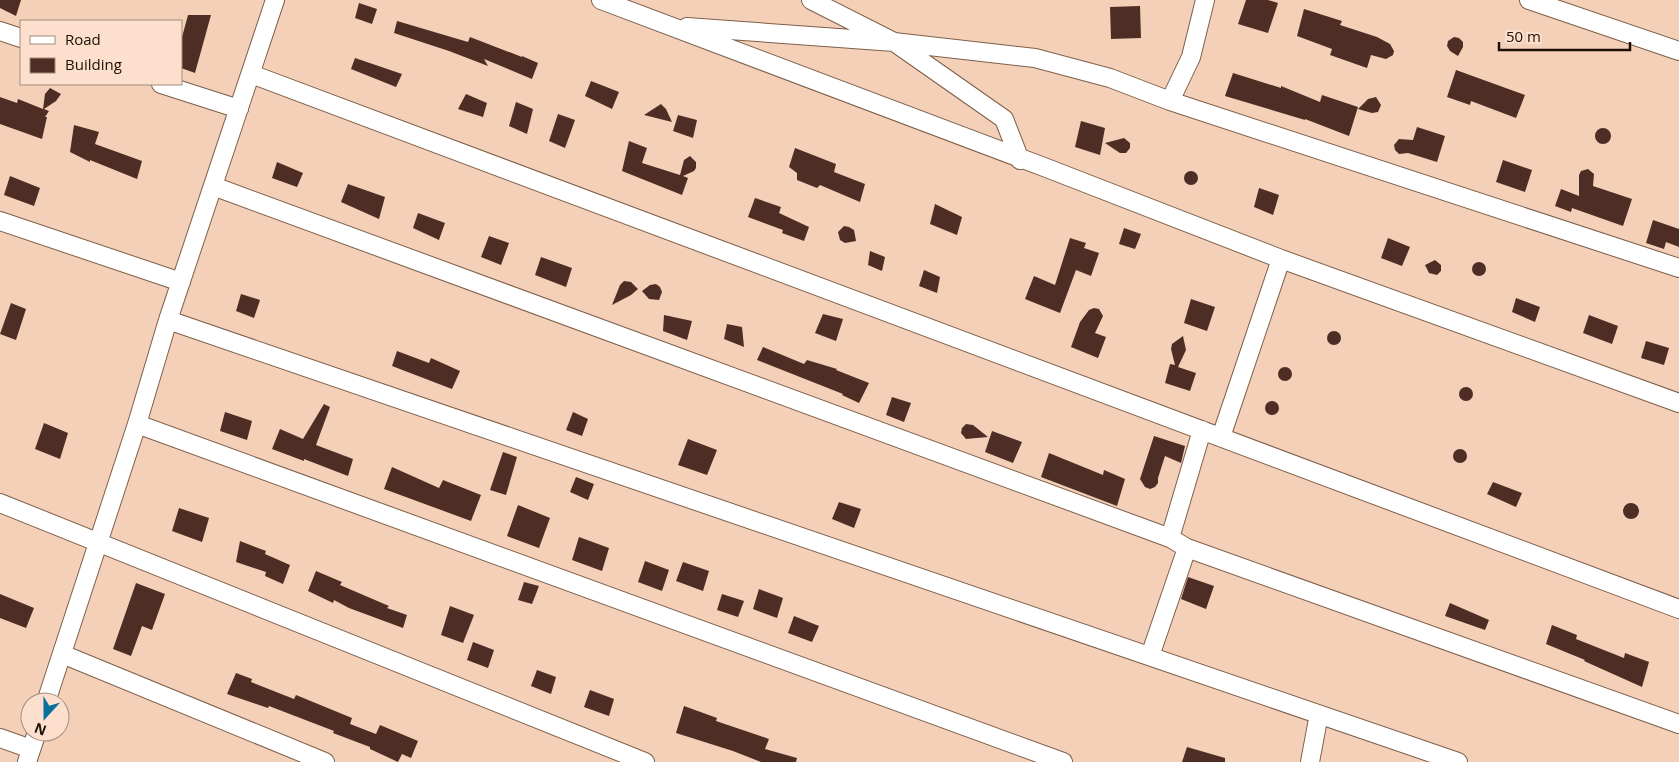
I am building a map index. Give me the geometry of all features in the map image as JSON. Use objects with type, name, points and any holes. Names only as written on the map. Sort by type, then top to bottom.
[{"type":"street","points":[[49,692],[137,424],[168,320],[275,0]]},
{"type":"street","points":[[601,0],[1281,259],[1679,402]]},
{"type":"street","points":[[811,0],[894,42],[1004,119],[1020,160]]},
{"type":"street","points":[[1170,101],[1190,57],[1206,0]]},
{"type":"street","points":[[1529,0],[1679,51]]},
{"type":"street","points":[[668,25],[894,42],[1035,58],[1110,78],[1170,101],[1679,268]]},
{"type":"street","points":[[0,31],[20,38]]},
{"type":"street","points":[[251,74],[1679,609]]},
{"type":"street","points":[[164,85],[239,109]]},
{"type":"street","points":[[213,186],[1170,538],[1187,548],[1679,724]]},
{"type":"street","points":[[0,221],[181,282]]},
{"type":"street","points":[[1221,437],[1281,259]]},
{"type":"street","points":[[168,320],[1458,762]]},
{"type":"street","points":[[137,424],[1063,762]]},
{"type":"street","points":[[1170,538],[1202,430]]},
{"type":"street","points":[[0,504],[645,762]]},
{"type":"street","points":[[1150,656],[1187,548]]},
{"type":"street","points":[[62,654],[326,762]]},
{"type":"street","points":[[1310,762],[1320,714]]},
{"type":"street","points":[[0,738],[29,756],[34,742]]},
{"type":"building","points":[[0,0],[21,0],[16,16],[0,8]]},
{"type":"building","points":[[1246,0],[1268,0],[1278,3],[1268,33],[1238,24]]},
{"type":"building","points":[[359,3],[377,9],[372,24],[355,18]]},
{"type":"building","points":[[1140,6],[1141,38],[1111,39],[1110,7]]},
{"type":"building","points":[[1304,9],[1342,21],[1340,25],[1377,37],[1390,44],[1394,51],[1393,55],[1386,59],[1371,55],[1367,68],[1330,55],[1332,49],[1297,36]]},
{"type":"building","points":[[188,15],[211,15],[195,73],[182,68],[182,37]]},
{"type":"building","points":[[397,21],[468,42],[470,37],[538,63],[532,79],[484,59],[488,66],[394,33]]},
{"type":"building","points":[[1454,37],[1459,38],[1463,42],[1463,47],[1458,56],[1450,51],[1447,46],[1448,41]]},
{"type":"building","points":[[355,58],[402,74],[396,87],[351,69]]},
{"type":"building","points":[[1456,70],[1525,95],[1516,118],[1471,101],[1470,105],[1447,97]]},
{"type":"building","points":[[1233,73],[1281,88],[1281,86],[1320,102],[1322,95],[1358,107],[1349,136],[1305,119],[1225,96]]},
{"type":"building","points":[[591,81],[619,92],[612,109],[585,96]]},
{"type":"building","points":[[50,88],[61,94],[56,101],[44,109],[49,111],[45,117],[47,117],[42,139],[0,124],[0,97],[17,103],[18,99],[43,109],[45,94]]},
{"type":"building","points":[[466,94],[487,103],[483,117],[458,109]]},
{"type":"building","points":[[1376,97],[1381,105],[1378,112],[1372,113],[1358,109],[1368,99]]},
{"type":"building","points":[[516,102],[533,109],[527,134],[509,126]]},
{"type":"building","points":[[661,104],[666,109],[672,122],[644,115]]},
{"type":"building","points":[[558,114],[575,120],[565,148],[549,141]]},
{"type":"building","points":[[678,115],[697,120],[693,138],[673,131]]},
{"type":"building","points":[[1081,121],[1105,128],[1100,155],[1075,147]]},
{"type":"building","points":[[74,125],[99,132],[95,144],[142,161],[137,179],[90,160],[90,162],[70,152]]},
{"type":"building","points":[[1417,127],[1445,136],[1437,162],[1408,153],[1399,154],[1395,150],[1394,145],[1399,139],[1413,140]]},
{"type":"building","points":[[1603,128],[1609,130],[1611,136],[1609,142],[1603,144],[1597,142],[1595,136],[1597,130]]},
{"type":"building","points":[[1124,138],[1130,143],[1130,148],[1126,153],[1120,153],[1105,143]]},
{"type":"building","points":[[629,141],[647,148],[642,163],[680,175],[684,160],[690,156],[696,162],[694,171],[683,176],[688,178],[682,195],[622,171]]},
{"type":"building","points":[[795,148],[836,164],[834,172],[865,184],[860,202],[820,185],[817,188],[797,180],[797,173],[789,167]]},
{"type":"building","points":[[1503,160],[1532,170],[1525,192],[1496,182]]},
{"type":"building","points":[[277,162],[303,173],[297,187],[272,178]]},
{"type":"building","points":[[1588,169],[1594,174],[1593,186],[1632,199],[1623,226],[1572,208],[1571,212],[1555,206],[1561,189],[1579,196],[1579,175],[1581,171]]},
{"type":"building","points":[[1188,171],[1194,171],[1198,178],[1194,185],[1188,185],[1184,181],[1184,175]]},
{"type":"building","points":[[10,176],[40,188],[34,206],[4,195]]},
{"type":"building","points":[[348,184],[385,197],[379,219],[341,202]]},
{"type":"building","points":[[1259,188],[1279,195],[1273,215],[1254,207]]},
{"type":"building","points":[[755,198],[781,207],[779,213],[809,227],[804,241],[782,233],[783,230],[748,217]]},
{"type":"building","points":[[935,204],[962,217],[957,235],[930,224]]},
{"type":"building","points":[[418,213],[445,223],[439,240],[413,228]]},
{"type":"building","points":[[1653,220],[1679,229],[1679,247],[1666,242],[1664,249],[1646,243]]},
{"type":"building","points":[[844,226],[854,230],[856,241],[845,243],[840,240],[838,232]]},
{"type":"building","points":[[1124,228],[1141,234],[1135,249],[1119,244]]},
{"type":"building","points":[[489,236],[509,243],[501,265],[481,257]]},
{"type":"building","points":[[1070,238],[1086,243],[1084,248],[1099,253],[1091,276],[1076,270],[1060,313],[1025,299],[1034,276],[1055,285]]},
{"type":"building","points":[[1388,238],[1410,247],[1402,266],[1381,258]]},
{"type":"building","points":[[870,251],[885,257],[882,271],[868,265]]},
{"type":"building","points":[[541,257],[572,268],[566,287],[535,275]]},
{"type":"building","points":[[1435,260],[1441,265],[1441,271],[1437,275],[1429,273],[1425,265]]},
{"type":"building","points":[[1476,262],[1482,262],[1486,269],[1482,276],[1476,276],[1472,272],[1472,266]]},
{"type":"building","points":[[924,270],[940,277],[937,293],[919,286]]},
{"type":"building","points":[[624,281],[631,282],[638,289],[612,305],[620,285]]},
{"type":"building","points":[[656,284],[662,292],[659,300],[649,299],[642,291],[650,285]]},
{"type":"building","points":[[241,294],[260,300],[254,318],[236,311]]},
{"type":"building","points":[[1516,298],[1540,307],[1535,322],[1512,312]]},
{"type":"building","points":[[1191,299],[1215,307],[1207,331],[1184,323]]},
{"type":"building","points":[[11,303],[26,309],[16,340],[0,334]]},
{"type":"building","points":[[1099,309],[1103,316],[1095,333],[1106,337],[1098,358],[1071,347],[1080,322],[1089,310]]},
{"type":"building","points":[[823,314],[843,319],[836,341],[815,333]]},
{"type":"building","points":[[664,315],[692,321],[687,340],[663,331]]},
{"type":"building","points":[[1589,315],[1618,326],[1612,344],[1583,333]]},
{"type":"building","points":[[727,324],[742,327],[744,347],[724,339]]},
{"type":"building","points":[[1331,331],[1337,331],[1341,338],[1337,345],[1331,345],[1327,341],[1327,335]]},
{"type":"building","points":[[1183,336],[1186,350],[1178,367],[1196,373],[1190,391],[1165,383],[1170,364],[1175,365],[1171,349],[1172,344]]},
{"type":"building","points":[[1646,341],[1669,348],[1664,365],[1641,358]]},
{"type":"building","points":[[763,347],[804,364],[807,360],[837,369],[869,383],[859,403],[843,394],[757,360]]},
{"type":"building","points":[[397,351],[429,363],[431,358],[460,371],[452,389],[392,366]]},
{"type":"building","points":[[1282,367],[1288,367],[1292,374],[1288,381],[1282,381],[1278,377],[1278,371]]},
{"type":"building","points":[[1463,387],[1469,387],[1473,394],[1469,401],[1463,401],[1459,397],[1459,391]]},
{"type":"building","points":[[892,397],[911,403],[904,422],[886,415]]},
{"type":"building","points":[[1269,401],[1275,401],[1279,408],[1275,415],[1269,415],[1265,411],[1265,405]]},
{"type":"building","points":[[324,404],[330,407],[316,445],[353,459],[348,476],[272,449],[280,429],[303,439]]},
{"type":"building","points":[[225,412],[252,421],[247,440],[220,431]]},
{"type":"building","points":[[573,412],[588,419],[582,436],[566,430]]},
{"type":"building","points":[[44,423],[68,433],[60,459],[35,449]]},
{"type":"building","points":[[966,424],[973,425],[988,437],[966,439],[961,433],[962,428]]},
{"type":"building","points":[[992,431],[1022,442],[1013,463],[985,452]]},
{"type":"building","points":[[1154,436],[1185,446],[1181,463],[1165,456],[1158,483],[1150,489],[1145,487],[1140,479]]},
{"type":"building","points":[[688,439],[717,450],[707,475],[678,465]]},
{"type":"building","points":[[1457,449],[1463,449],[1467,456],[1463,463],[1457,463],[1453,459],[1453,453]]},
{"type":"building","points":[[503,452],[517,457],[506,495],[490,490]]},
{"type":"building","points":[[1049,453],[1103,475],[1104,470],[1125,479],[1117,506],[1041,477]]},
{"type":"building","points":[[392,467],[439,488],[443,480],[481,495],[471,521],[384,489]]},
{"type":"building","points":[[576,477],[594,484],[588,500],[570,492]]},
{"type":"building","points":[[1493,482],[1522,493],[1516,507],[1487,494]]},
{"type":"building","points":[[839,502],[861,509],[854,528],[832,519]]},
{"type":"building","points":[[1631,503],[1637,505],[1639,511],[1637,517],[1631,519],[1625,517],[1623,511],[1625,505]]},
{"type":"building","points":[[518,505],[550,518],[539,548],[507,536]]},
{"type":"building","points":[[179,508],[209,518],[202,542],[172,531]]},
{"type":"building","points":[[579,537],[609,548],[602,571],[572,560]]},
{"type":"building","points":[[240,541],[266,551],[265,554],[290,565],[283,584],[265,576],[266,572],[236,562]]},
{"type":"building","points":[[645,561],[669,570],[662,591],[638,582]]},
{"type":"building","points":[[683,562],[709,571],[703,591],[676,581]]},
{"type":"building","points":[[316,571],[342,582],[340,585],[389,606],[387,608],[407,615],[403,628],[349,608],[334,600],[333,603],[308,591]]},
{"type":"building","points":[[1188,577],[1214,586],[1206,609],[1181,599]]},
{"type":"building","points":[[524,582],[539,586],[532,604],[518,600]]},
{"type":"building","points":[[136,583],[165,594],[152,630],[142,626],[131,656],[113,649]]},
{"type":"building","points":[[759,589],[783,598],[777,618],[753,609]]},
{"type":"building","points":[[0,594],[34,608],[26,628],[0,618]]},
{"type":"building","points":[[722,594],[744,601],[738,617],[717,610]]},
{"type":"building","points":[[1450,603],[1489,620],[1485,630],[1445,616]]},
{"type":"building","points":[[450,606],[474,615],[463,643],[441,635]]},
{"type":"building","points":[[794,616],[819,626],[812,642],[788,633]]},
{"type":"building","points":[[1552,625],[1577,635],[1576,639],[1624,658],[1625,653],[1649,662],[1642,687],[1546,644]]},
{"type":"building","points":[[473,642],[494,650],[488,668],[467,660]]},
{"type":"building","points":[[537,670],[556,677],[551,694],[531,686]]},
{"type":"building","points":[[236,673],[252,679],[251,682],[294,699],[296,695],[352,718],[350,724],[376,734],[380,725],[418,741],[411,758],[402,754],[398,762],[370,749],[370,747],[333,733],[334,731],[269,706],[268,708],[227,694]]},
{"type":"building","points":[[590,690],[614,699],[609,716],[584,707]]},
{"type":"building","points":[[684,706],[717,718],[716,721],[769,739],[765,749],[797,758],[796,762],[761,762],[676,733]]},
{"type":"building","points":[[1187,747],[1225,758],[1225,762],[1182,762]]}]
